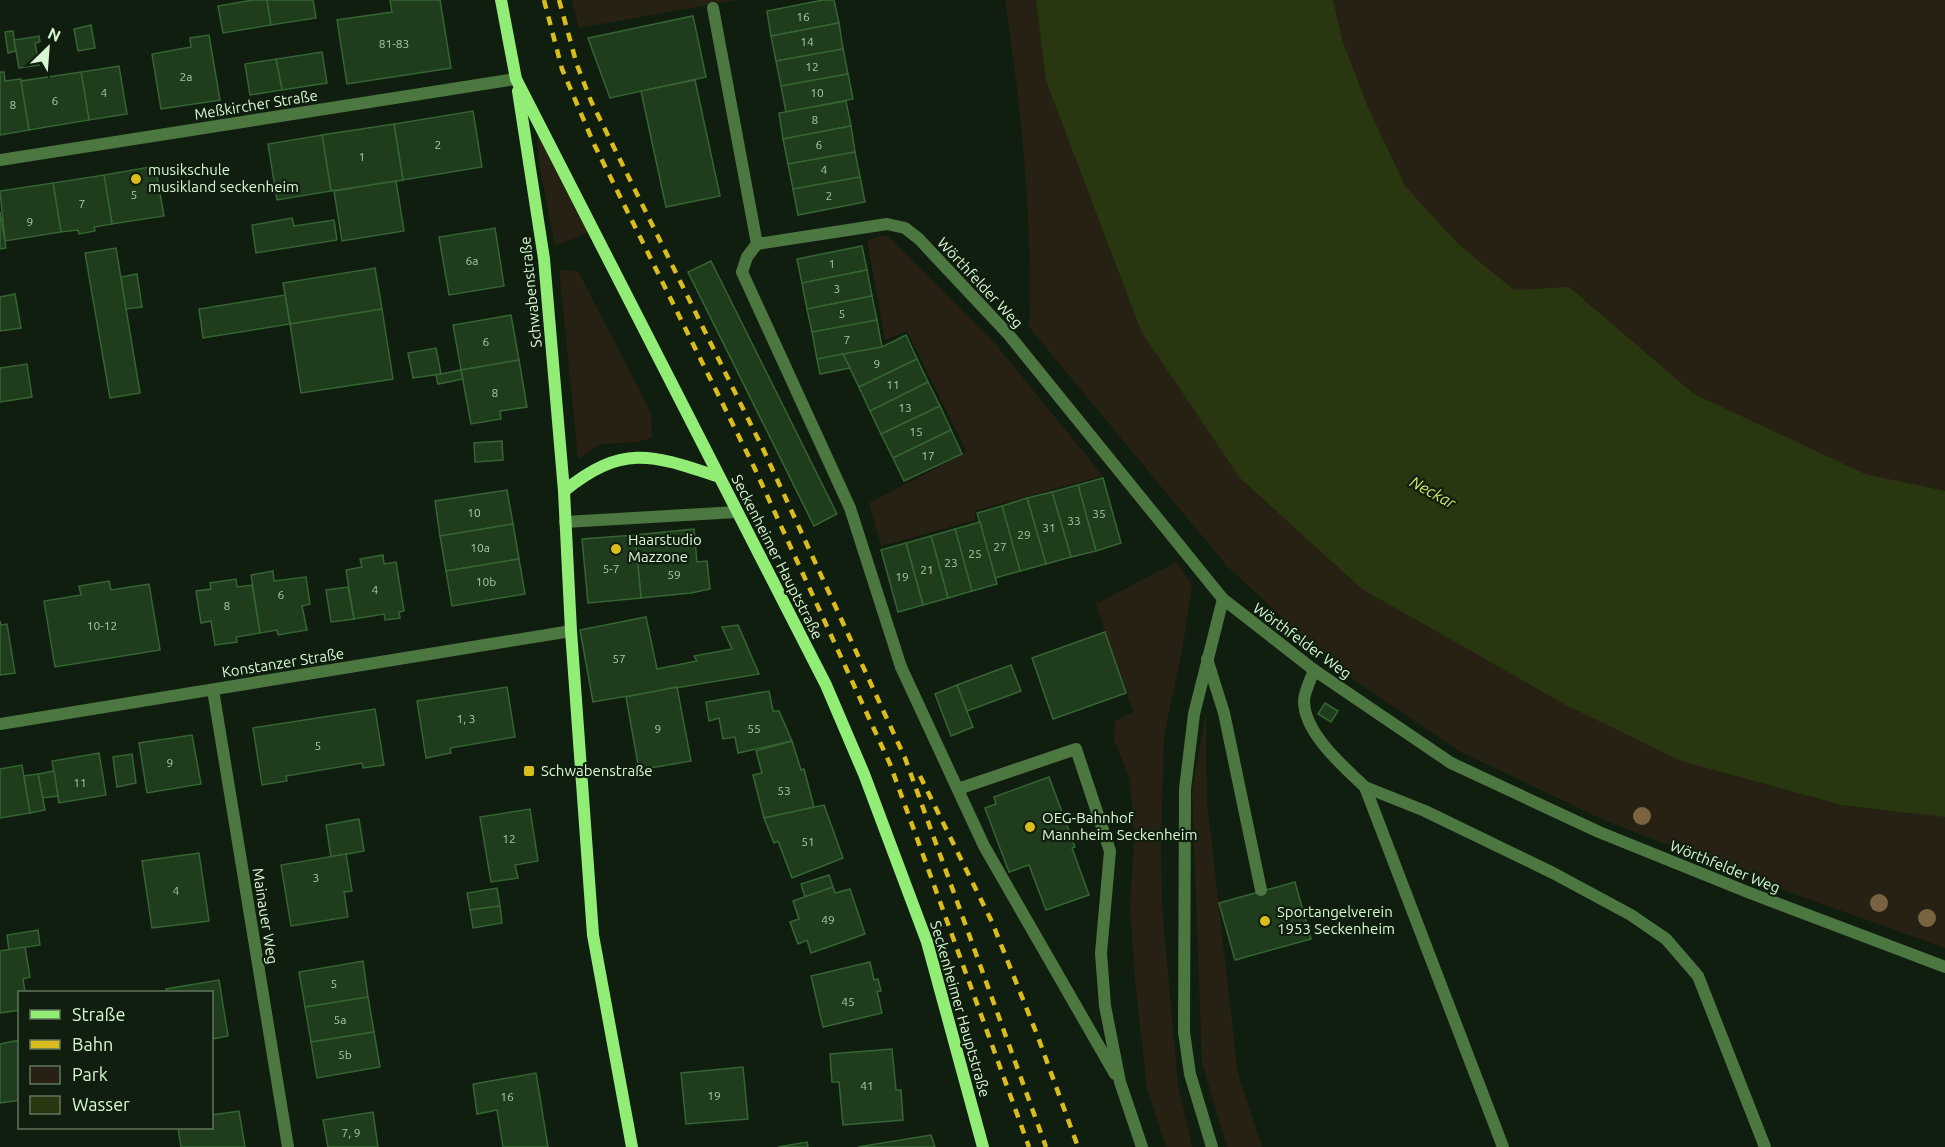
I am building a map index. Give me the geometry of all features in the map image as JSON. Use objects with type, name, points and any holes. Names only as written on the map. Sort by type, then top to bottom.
[{"type":"main road","name":"Seckenheimer Hauptstraße","points":[[501,0],[516,79],[826,685],[864,774],[927,942],[983,1147]]},
{"type":"main road","name":"Schwabenstraße","points":[[516,79],[544,259],[564,491],[571,631],[593,935],[632,1147]]},
{"type":"main road","points":[[564,491],[589,471],[616,459],[649,457],[719,477]]},
{"type":"street","points":[[713,8],[757,244],[747,257],[742,272],[850,508],[901,667],[984,846],[1120,1082]]},
{"type":"street","name":"Meßkircher Straße","points":[[0,160],[516,79]]},
{"type":"street","name":"Wörthfelder Weg","points":[[757,244],[887,225],[905,228],[919,239],[1009,335],[1223,600],[1314,670],[1451,763],[1599,832],[1750,893],[1945,967]]},
{"type":"street","points":[[565,522],[737,512]]},
{"type":"street","points":[[1212,1147],[1190,1074],[1184,1032],[1185,789],[1194,714],[1223,600]]},
{"type":"street","name":"Konstanzer Straße","points":[[0,724],[571,631]]},
{"type":"street","points":[[1207,659],[1224,713],[1261,890]]},
{"type":"street","points":[[1314,670],[1304,701],[1313,729],[1337,761],[1365,787],[1425,811],[1553,873],[1630,915],[1666,939],[1698,976],[1765,1147]]},
{"type":"street","name":"Mainauer Weg","points":[[213,690],[288,1147]]},
{"type":"street","points":[[958,789],[1076,749],[1110,852],[1101,953],[1105,1006],[1120,1082],[1142,1147]]},
{"type":"street","points":[[1365,787],[1503,1147]]},
{"type":"green space","points":[[572,0],[736,0],[579,28]]},
{"type":"green space","points":[[1005,0],[1036,0],[1046,81],[1141,331],[1214,0],[1945,0],[1945,948],[1797,895],[1604,820],[1459,751],[1336,668],[1227,566],[1029,327],[1029,245],[1024,163]]},
{"type":"green space","points":[[538,135],[591,231],[555,246],[538,158]]},
{"type":"green space","points":[[887,235],[997,346],[1103,476],[974,511],[976,520],[881,546],[869,503],[967,452],[907,331],[885,340],[867,240]]},
{"type":"green space","points":[[559,270],[578,271],[651,413],[652,438],[638,442],[601,444],[578,459]]},
{"type":"green space","points":[[1176,562],[1192,585],[1182,652],[1164,735],[1162,906],[1178,1085],[1192,1147],[1166,1147],[1147,1088],[1135,981],[1130,908],[1134,840],[1130,780],[1114,740],[1115,721],[1133,712],[1096,604]]},
{"type":"green space","points":[[1206,713],[1207,802],[1238,1074],[1262,1147],[1227,1147],[1202,1063],[1192,790]]},
{"type":"water","name":"Neckar","points":[[1036,0],[1333,0],[1342,40],[1369,110],[1405,186],[1458,244],[1514,290],[1569,287],[1694,394],[1865,474],[1945,491],[1945,817],[1842,805],[1681,761],[1564,704],[1362,589],[1240,478],[1141,331],[1046,81]]},
{"type":"building","points":[[267,0],[271,25],[223,33],[218,6]]},
{"type":"building","points":[[267,0],[313,0],[316,18],[271,25]]},
{"type":"building","points":[[390,0],[440,0],[451,68],[347,84],[337,20],[392,12]]},
{"type":"building","points":[[834,0],[839,23],[771,36],[767,11]]},
{"type":"building","points":[[693,16],[706,77],[610,98],[588,38]]},
{"type":"building","points":[[839,23],[843,49],[776,61],[771,36]]},
{"type":"building","points":[[91,25],[95,48],[78,51],[74,29]]},
{"type":"building","points":[[13,31],[16,51],[8,53],[5,32]]},
{"type":"building","points":[[209,35],[220,100],[161,109],[152,54],[191,47],[190,38]]},
{"type":"building","points":[[39,36],[40,42],[35,43],[39,65],[19,68],[14,40]]},
{"type":"building","points":[[843,49],[848,74],[781,86],[776,61]]},
{"type":"building","points":[[322,52],[327,83],[282,90],[276,59]]},
{"type":"building","points":[[276,59],[282,90],[250,95],[245,64]]},
{"type":"building","points":[[119,66],[127,114],[89,120],[81,72]]},
{"type":"building","points":[[0,72],[4,72],[5,81],[21,79],[29,130],[0,135]]},
{"type":"building","points":[[81,72],[89,120],[29,130],[21,81]]},
{"type":"building","points":[[848,74],[853,99],[786,112],[781,86]]},
{"type":"building","points":[[695,80],[720,196],[666,207],[641,91]]},
{"type":"building","points":[[846,101],[851,126],[783,139],[779,113]]},
{"type":"building","points":[[473,111],[482,167],[403,180],[394,124]]},
{"type":"building","points":[[394,124],[403,180],[331,191],[322,135]]},
{"type":"building","points":[[851,126],[855,152],[788,164],[783,139]]},
{"type":"building","points":[[322,135],[331,191],[277,200],[268,144]]},
{"type":"building","points":[[855,152],[860,177],[793,189],[788,164]]},
{"type":"building","points":[[155,166],[164,216],[112,224],[104,175]]},
{"type":"building","points":[[104,175],[112,224],[94,227],[95,231],[79,234],[78,230],[61,232],[53,183]]},
{"type":"building","points":[[860,177],[865,202],[798,215],[793,189]]},
{"type":"building","points":[[396,181],[404,231],[342,241],[334,191]]},
{"type":"building","points":[[53,183],[61,232],[5,241],[0,191]]},
{"type":"building","points":[[0,212],[6,248],[0,249]]},
{"type":"building","points":[[292,218],[294,226],[334,220],[337,240],[256,253],[252,225]]},
{"type":"building","points":[[495,228],[504,286],[449,295],[439,237]]},
{"type":"building","points":[[862,246],[867,270],[802,283],[797,259]]},
{"type":"building","points":[[116,248],[140,393],[110,398],[85,253]]},
{"type":"building","points":[[711,261],[837,514],[814,526],[688,272]]},
{"type":"building","points":[[375,268],[382,309],[290,324],[283,283]]},
{"type":"building","points":[[867,270],[872,296],[807,309],[802,283]]},
{"type":"building","points":[[137,274],[142,307],[126,309],[121,277]]},
{"type":"building","points":[[15,294],[21,328],[0,331],[0,297]]},
{"type":"building","points":[[285,295],[290,324],[203,338],[199,309]]},
{"type":"building","points":[[872,296],[877,320],[812,332],[807,309]]},
{"type":"building","points":[[382,309],[393,379],[301,393],[290,324]]},
{"type":"building","points":[[511,315],[519,360],[461,370],[453,325]]},
{"type":"building","points":[[877,320],[882,347],[817,359],[812,332]]},
{"type":"building","points":[[906,335],[917,359],[859,387],[843,354],[882,347]]},
{"type":"building","points":[[436,348],[441,374],[413,378],[408,353]]},
{"type":"building","points":[[843,354],[850,368],[820,374],[817,359]]},
{"type":"building","points":[[917,359],[928,382],[870,411],[859,387]]},
{"type":"building","points":[[519,360],[527,407],[500,411],[501,419],[471,424],[461,370]]},
{"type":"building","points":[[27,364],[32,397],[0,402],[0,368]]},
{"type":"building","points":[[461,370],[463,379],[438,384],[436,375]]},
{"type":"building","points":[[928,382],[940,406],[881,434],[870,411]]},
{"type":"building","points":[[940,406],[951,430],[893,458],[881,434]]},
{"type":"building","points":[[951,430],[962,454],[904,481],[893,458]]},
{"type":"building","points":[[502,441],[503,460],[475,462],[474,443]]},
{"type":"building","points":[[1103,478],[1121,543],[1096,551],[1078,485]]},
{"type":"building","points":[[1078,485],[1096,551],[1071,557],[1052,492]]},
{"type":"building","points":[[507,490],[513,524],[440,536],[435,501]]},
{"type":"building","points":[[1052,492],[1071,557],[1046,564],[1027,498]]},
{"type":"building","points":[[1027,498],[1046,564],[1020,571],[1002,506]]},
{"type":"building","points":[[1002,506],[1020,571],[995,578],[977,513]]},
{"type":"building","points":[[980,522],[997,584],[972,591],[955,529]]},
{"type":"building","points":[[513,524],[519,559],[446,571],[440,536]]},
{"type":"building","points":[[694,529],[697,562],[707,561],[710,589],[641,598],[635,535]]},
{"type":"building","points":[[955,529],[972,591],[948,598],[931,536]]},
{"type":"building","points":[[635,535],[641,598],[588,603],[582,539]]},
{"type":"building","points":[[931,536],[948,598],[923,605],[906,543]]},
{"type":"building","points":[[906,543],[923,605],[898,612],[881,550]]},
{"type":"building","points":[[383,555],[384,564],[396,562],[404,611],[399,612],[400,618],[385,620],[384,614],[354,619],[346,570],[362,567],[360,559]]},
{"type":"building","points":[[519,559],[525,594],[452,606],[446,571]]},
{"type":"building","points":[[273,571],[274,581],[306,577],[310,604],[302,606],[307,630],[278,635],[277,630],[260,633],[251,575]]},
{"type":"building","points":[[236,579],[237,587],[252,585],[260,633],[236,637],[237,642],[215,645],[211,621],[201,623],[196,591],[211,589],[210,583]]},
{"type":"building","points":[[109,581],[111,590],[149,584],[160,650],[55,667],[44,601],[81,595],[79,586]]},
{"type":"building","points":[[348,587],[354,619],[331,622],[326,590]]},
{"type":"building","points":[[646,617],[657,669],[697,661],[694,656],[732,649],[722,627],[738,625],[759,674],[593,702],[580,630]]},
{"type":"building","points":[[0,621],[1,625],[7,624],[15,673],[0,675]]},
{"type":"building","points":[[1105,632],[1126,693],[1053,719],[1032,658]]},
{"type":"building","points":[[1011,665],[1021,691],[967,711],[957,685]]},
{"type":"building","points":[[957,685],[973,727],[951,736],[935,694]]},
{"type":"building","points":[[507,687],[515,737],[450,748],[451,753],[426,758],[417,701]]},
{"type":"building","points":[[677,687],[691,761],[639,770],[626,697]]},
{"type":"building","points":[[769,691],[773,711],[779,711],[792,741],[738,753],[735,737],[723,739],[719,718],[709,721],[706,702]]},
{"type":"building","points":[[1325,703],[1338,711],[1331,722],[1318,714]]},
{"type":"building","points":[[375,709],[384,765],[363,768],[362,763],[286,776],[287,781],[262,785],[253,728]]},
{"type":"building","points":[[192,735],[201,784],[147,793],[139,743]]},
{"type":"building","points":[[792,741],[801,770],[804,769],[814,807],[764,818],[753,775],[762,773],[756,751]]},
{"type":"building","points":[[99,753],[106,795],[59,803],[52,761]]},
{"type":"building","points":[[132,754],[136,783],[117,787],[113,757]]},
{"type":"building","points":[[22,765],[30,813],[0,818],[0,769]]},
{"type":"building","points":[[54,771],[58,796],[42,798],[38,774]]},
{"type":"building","points":[[38,774],[45,810],[30,813],[24,776]]},
{"type":"building","name":"OEG-Bahnhof Mannheim Seckenheim","points":[[1049,777],[1075,847],[1072,848],[1089,895],[1046,910],[1029,865],[1009,872],[985,808],[996,804],[994,797]]},
{"type":"building","points":[[824,805],[843,858],[792,878],[778,841],[774,843],[764,818]]},
{"type":"building","points":[[530,809],[538,861],[515,865],[518,878],[491,882],[480,817]]},
{"type":"building","points":[[359,819],[364,851],[331,857],[326,825]]},
{"type":"building","points":[[199,853],[209,921],[152,928],[142,861]]},
{"type":"building","points":[[346,854],[352,891],[344,892],[348,917],[291,926],[281,865]]},
{"type":"building","points":[[829,875],[833,887],[805,897],[801,884]]},
{"type":"building","name":"Sportangelverein 1953 Seckenheim","points":[[1295,882],[1311,939],[1235,960],[1219,903]]},
{"type":"building","points":[[833,887],[835,893],[850,889],[865,934],[811,953],[807,940],[798,944],[790,922],[799,919],[793,901]]},
{"type":"building","points":[[497,888],[500,906],[470,910],[467,893]]},
{"type":"building","points":[[500,906],[502,923],[473,928],[470,910]]},
{"type":"building","points":[[38,930],[40,945],[9,950],[7,935]]},
{"type":"building","points":[[25,947],[30,977],[23,979],[25,991],[18,991],[18,1010],[0,1013],[0,951]]},
{"type":"building","points":[[363,961],[368,997],[305,1007],[299,972]]},
{"type":"building","points":[[870,962],[874,980],[878,979],[881,991],[877,991],[882,1013],[823,1027],[811,976]]},
{"type":"building","points":[[219,980],[228,1036],[213,1039],[213,991],[166,991],[166,989]]},
{"type":"building","points":[[368,997],[374,1032],[311,1042],[305,1007]]},
{"type":"building","points":[[374,1032],[380,1067],[317,1078],[311,1042]]},
{"type":"building","points":[[18,1040],[18,1100],[0,1103],[0,1044]]},
{"type":"building","points":[[892,1049],[896,1090],[901,1090],[903,1120],[843,1125],[839,1082],[832,1082],[830,1054]]},
{"type":"building","points":[[743,1067],[748,1119],[686,1124],[681,1073]]},
{"type":"building","points":[[536,1073],[548,1147],[503,1147],[497,1110],[477,1114],[473,1084]]},
{"type":"building","points":[[239,1111],[245,1147],[181,1147],[178,1129],[213,1129],[213,1115]]},
{"type":"building","points":[[373,1112],[378,1147],[328,1147],[323,1120]]},
{"type":"building","points":[[931,1135],[935,1147],[858,1147]]},
{"type":"building","points":[[807,1142],[808,1147],[778,1147]]},
{"type":"railway","points":[[544,0],[562,69],[594,144],[754,467],[890,764],[1029,1147]]},
{"type":"railway","points":[[559,0],[577,65],[591,101],[764,451],[905,758],[1046,1147]]},
{"type":"railway","points":[[920,776],[992,922],[1038,1037],[1078,1147]]},
{"type":"place","name":"musikschule musikland seckenheim","points":[[136,179]]},
{"type":"place","name":"Haarstudio Mazzone","points":[[616,549]]},
{"type":"place","name":"Schwabenstraße","points":[[529,771]]},
{"type":"place","name":"OEG-Bahnhof Mannheim Seckenheim","points":[[1030,827]]},
{"type":"place","name":"Sportangelverein 1953 Seckenheim","points":[[1265,921]]}]
